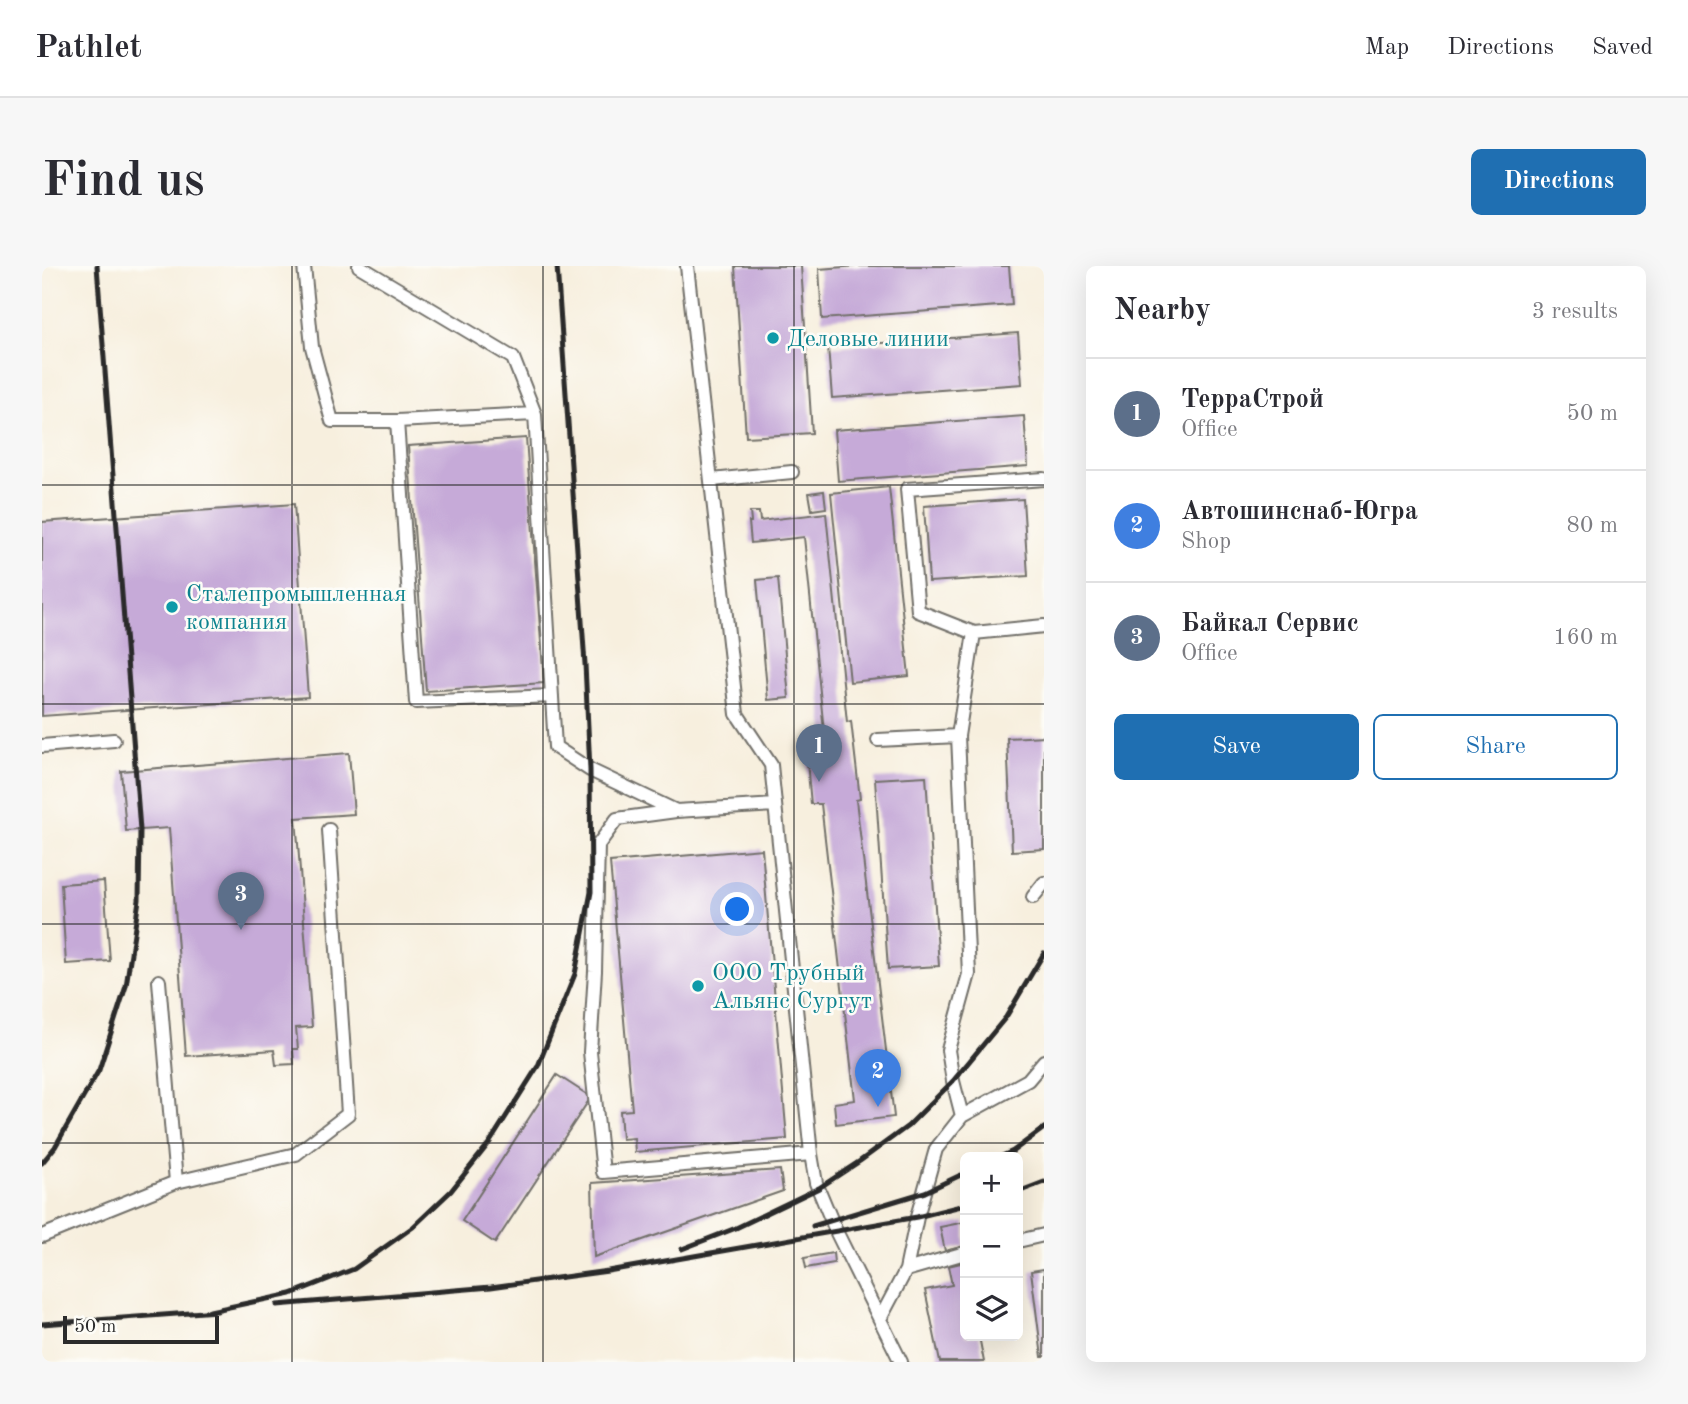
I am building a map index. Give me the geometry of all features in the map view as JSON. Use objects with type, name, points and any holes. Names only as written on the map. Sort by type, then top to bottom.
[{"type":"lane","points":[[304,266],[312,347],[332,421],[397,421],[535,414]]},
{"type":"lane","points":[[359,266],[513,358],[535,414],[555,747],[590,770],[676,811]]},
{"type":"lane","points":[[687,266],[737,714],[771,765],[816,1183],[901,1362]]},
{"type":"lane","points":[[397,421],[416,702],[552,696]]},
{"type":"lane","points":[[712,481],[792,472]]},
{"type":"lane","points":[[1044,479],[907,489],[918,611],[974,633],[1044,626]]},
{"type":"lane","points":[[962,1116],[948,1050],[969,974],[958,736],[974,633]]},
{"type":"lane","points":[[878,740],[958,736]]},
{"type":"lane","points":[[42,746],[114,740]]},
{"type":"lane","points":[[775,805],[676,811],[617,819],[598,845],[590,1052],[603,1172],[811,1154]]},
{"type":"lane","points":[[42,1236],[176,1182],[296,1154],[348,1114],[329,830]]},
{"type":"lane","points":[[1033,897],[1044,883]]},
{"type":"lane","points":[[159,981],[176,1182]]},
{"type":"lane","points":[[880,1319],[906,1270],[916,1217],[936,1149],[962,1116],[1028,1080],[1044,1061]]},
{"type":"lane","points":[[1023,1240],[1044,1235]]},
{"type":"lane","points":[[906,1270],[960,1254]]},
{"type":"building","name":"Деловые линии","points":[[735,266],[801,266],[812,433],[746,437]]},
{"type":"building","points":[[858,266],[1009,266],[1012,305],[822,319],[819,269]]},
{"type":"building","points":[[1018,333],[1022,384],[832,398],[828,347]]},
{"type":"building","points":[[1024,416],[1028,466],[838,481],[834,430]]},
{"type":"building","points":[[526,438],[544,683],[426,691],[408,446]]},
{"type":"building","points":[[889,487],[909,676],[850,682],[831,493]]},
{"type":"building","points":[[824,491],[826,508],[812,510],[809,493]]},
{"type":"building","points":[[1023,499],[1028,576],[929,582],[924,506]]},
{"type":"building","name":"Сталепромышленная компания","points":[[294,504],[308,697],[42,716],[42,522]]},
{"type":"building","points":[[750,512],[759,512],[760,521],[826,513],[847,722],[851,721],[860,799],[856,800],[894,1117],[836,1124],[834,1103],[855,1100],[821,804],[811,804],[807,762],[827,760],[804,537],[751,543]]},
{"type":"building","points":[[778,578],[789,698],[768,700],[757,580]]},
{"type":"building","points":[[1044,736],[1044,849],[1012,851],[1007,738]]},
{"type":"building","points":[[349,753],[354,814],[296,818],[312,1027],[296,1028],[298,1049],[293,1049],[294,1064],[276,1065],[274,1050],[186,1056],[169,828],[126,831],[121,771]]},
{"type":"building","points":[[926,776],[939,966],[888,969],[875,779]]},
{"type":"building","name":"ООО Трубный Альянс Сургут","points":[[762,849],[787,1139],[635,1152],[634,1138],[622,1139],[620,1111],[632,1110],[610,862]]},
{"type":"building","points":[[104,881],[110,961],[66,964],[61,884]]},
{"type":"building","points":[[557,1075],[591,1097],[495,1243],[462,1221]]},
{"type":"building","points":[[780,1170],[783,1191],[594,1257],[592,1183]]},
{"type":"building","points":[[960,1223],[960,1247],[945,1251],[940,1227]]},
{"type":"building","points":[[833,1253],[834,1263],[806,1268],[804,1258]]},
{"type":"building","points":[[960,1263],[960,1341],[980,1341],[984,1362],[940,1362],[925,1290],[952,1285],[948,1266]]},
{"type":"building","points":[[1044,1269],[1044,1357],[1042,1357],[1031,1271]]},
{"type":"railway","points":[[42,1163],[55,1147],[99,1070],[126,986],[139,900],[140,830],[97,266]]},
{"type":"railway","points":[[210,1311],[291,1294],[354,1269],[413,1227],[451,1191],[490,1142],[538,1066],[575,974],[591,892],[590,770],[557,266]]},
{"type":"railway","points":[[682,1249],[736,1228],[819,1188],[908,1126],[953,1081],[1006,1017],[1044,953]]},
{"type":"railway","points":[[1011,1152],[1044,1128]]},
{"type":"railway","points":[[813,1226],[925,1192],[960,1175]]},
{"type":"railway","points":[[1023,1190],[1044,1182]]},
{"type":"railway","points":[[277,1305],[491,1287],[608,1271],[917,1217],[960,1206]]},
{"type":"railway","points":[[42,1324],[217,1311]]},
{"type":"place","name":"Деловые линии","points":[[773,338]]},
{"type":"place","name":"Сталепромышленная компания","points":[[172,607]]},
{"type":"place","name":"ТерраСтрой","points":[[819,782]]},
{"type":"place","name":"Байкал Сервис","points":[[241,930]]},
{"type":"place","name":"ООО Трубный Альянс Сургут","points":[[698,986]]},
{"type":"place","name":"Автошинснаб-Югра","points":[[878,1107]]}]
